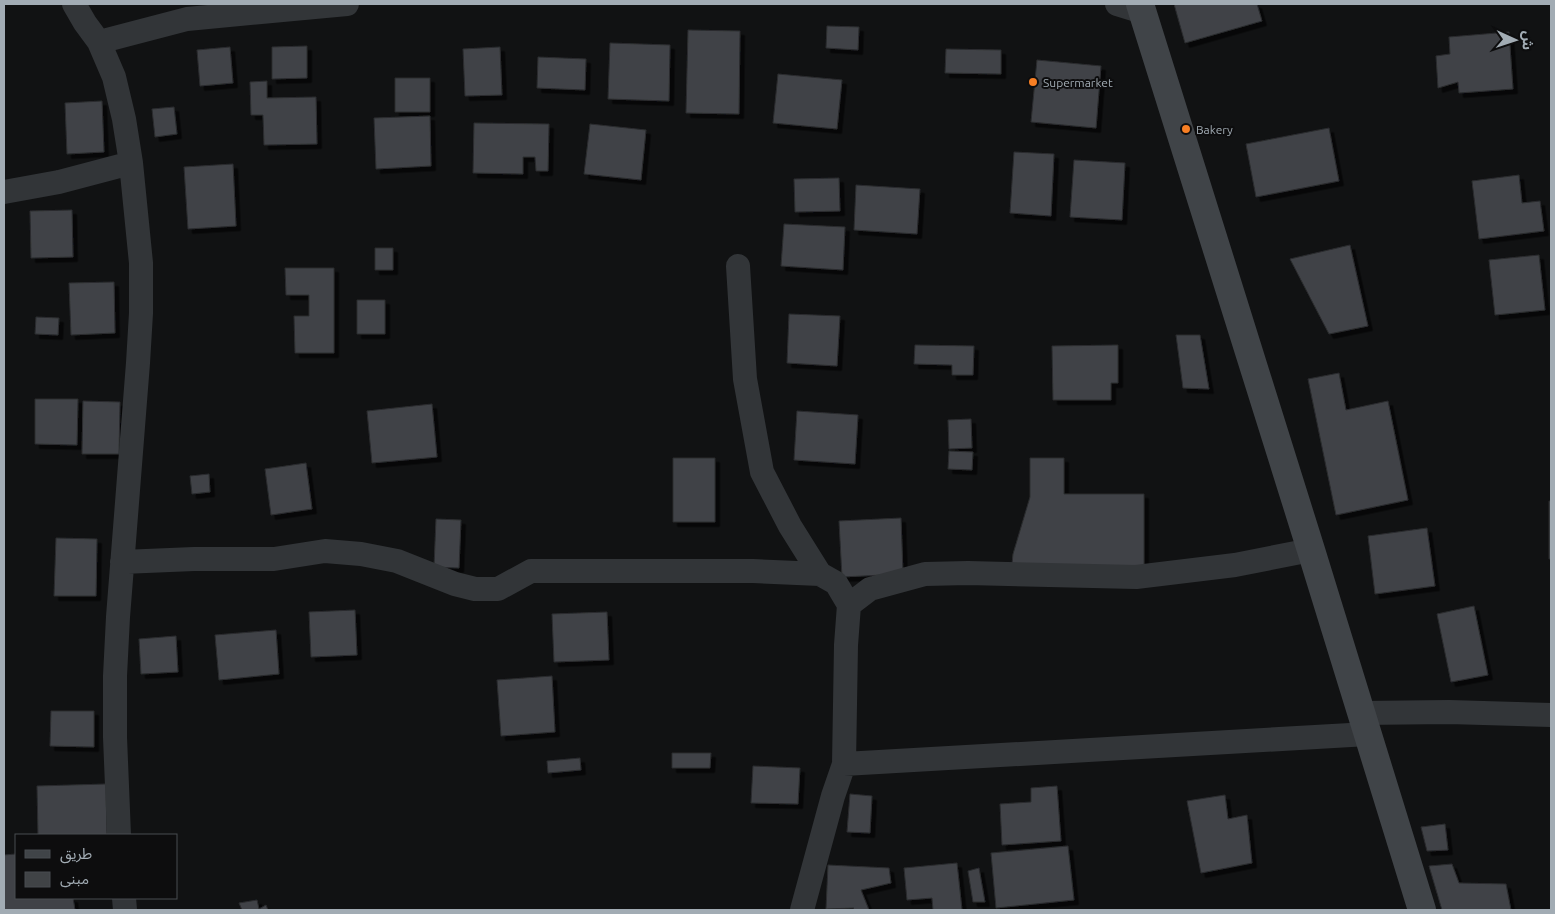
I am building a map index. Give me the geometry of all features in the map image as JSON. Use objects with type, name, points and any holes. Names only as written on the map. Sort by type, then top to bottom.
[{"type":"main road","points":[[1142,8],[1422,910]]},
{"type":"street","points":[[74,4],[99,42],[114,77],[124,119],[131,163],[141,263],[138,363],[122,562],[115,685],[116,798],[119,834]]},
{"type":"street","points":[[99,42],[187,20],[346,4]]},
{"type":"street","points":[[1116,4],[1142,8]]},
{"type":"street","points":[[4,192],[59,182],[131,163]]},
{"type":"street","points":[[738,266],[745,379],[762,472],[790,526],[820,574]]},
{"type":"street","points":[[849,605],[870,589],[925,574],[968,573],[1136,577],[1235,565],[1311,550]]},
{"type":"street","points":[[122,562],[194,559],[274,559],[325,551],[361,554],[397,561],[454,584],[476,589],[498,589],[531,571],[753,571],[820,574],[836,583],[849,605],[846,646],[844,764],[833,796],[802,910]]},
{"type":"street","points":[[844,764],[1365,724],[1449,712],[1551,715]]},
{"type":"building","points":[[1174,4],[1257,4],[1262,21],[1185,43]]},
{"type":"building","points":[[827,26],[859,27],[858,50],[826,48]]},
{"type":"building","points":[[688,30],[740,31],[739,114],[686,113]]},
{"type":"building","points":[[1509,32],[1513,89],[1459,93],[1458,82],[1438,88],[1436,56],[1450,54],[1449,37]]},
{"type":"building","points":[[610,43],[670,45],[669,101],[608,99]]},
{"type":"building","points":[[307,46],[307,78],[272,79],[272,47]]},
{"type":"building","points":[[230,47],[233,83],[200,86],[197,50]]},
{"type":"building","points":[[500,47],[502,95],[465,96],[463,49]]},
{"type":"building","points":[[946,49],[1001,50],[1001,74],[945,73]]},
{"type":"building","points":[[538,57],[586,59],[585,90],[537,88]]},
{"type":"building","points":[[1037,60],[1101,66],[1096,128],[1031,122]]},
{"type":"building","points":[[778,74],[842,80],[837,129],[773,123]]},
{"type":"building","points":[[395,78],[430,78],[430,112],[395,112]]},
{"type":"building","points":[[267,81],[267,98],[316,97],[317,144],[264,145],[263,115],[251,115],[250,82]]},
{"type":"building","points":[[102,101],[104,152],[67,154],[65,103]]},
{"type":"building","points":[[174,107],[177,134],[155,137],[152,109]]},
{"type":"building","points":[[430,116],[431,166],[376,169],[374,118]]},
{"type":"building","points":[[474,123],[549,124],[548,171],[536,171],[535,157],[523,157],[523,174],[473,173]]},
{"type":"building","points":[[590,124],[646,130],[641,180],[584,174]]},
{"type":"building","points":[[1329,128],[1339,181],[1256,197],[1246,144]]},
{"type":"building","points":[[1014,152],[1054,154],[1051,216],[1010,213]]},
{"type":"building","points":[[1074,160],[1125,163],[1122,220],[1070,217]]},
{"type":"building","points":[[233,164],[236,226],[188,229],[184,167]]},
{"type":"building","points":[[1519,175],[1522,203],[1540,201],[1544,231],[1479,239],[1472,181]]},
{"type":"building","points":[[839,178],[840,211],[795,212],[794,179]]},
{"type":"building","points":[[856,185],[920,189],[917,234],[854,230]]},
{"type":"building","points":[[72,210],[73,257],[31,258],[30,211]]},
{"type":"building","points":[[784,224],[845,227],[843,270],[781,266]]},
{"type":"building","points":[[1350,245],[1368,326],[1329,334],[1290,259]]},
{"type":"building","points":[[375,248],[393,248],[393,270],[375,270]]},
{"type":"building","points":[[1539,255],[1545,310],[1495,315],[1489,260]]},
{"type":"building","points":[[285,268],[334,268],[334,353],[295,353],[294,316],[309,316],[309,295],[286,295]]},
{"type":"building","points":[[114,282],[115,333],[71,335],[69,283]]},
{"type":"building","points":[[357,300],[385,300],[385,334],[357,334]]},
{"type":"building","points":[[789,314],[840,316],[837,366],[787,363]]},
{"type":"building","points":[[36,317],[59,318],[58,335],[35,334]]},
{"type":"building","points":[[1176,335],[1200,335],[1209,389],[1183,388]]},
{"type":"building","points":[[915,345],[974,346],[973,375],[952,375],[952,365],[914,364]]},
{"type":"building","points":[[1118,345],[1118,383],[1111,383],[1111,400],[1053,400],[1052,346]]},
{"type":"building","points":[[1339,373],[1346,410],[1388,401],[1408,500],[1336,515],[1308,379]]},
{"type":"building","points":[[35,399],[78,399],[77,445],[35,444]]},
{"type":"building","points":[[83,401],[120,402],[119,454],[82,454]]},
{"type":"building","points":[[432,404],[437,457],[372,463],[367,411]]},
{"type":"building","points":[[797,411],[858,415],[855,464],[794,460]]},
{"type":"building","points":[[971,419],[972,448],[949,449],[948,420]]},
{"type":"building","points":[[949,451],[973,452],[972,470],[948,469]]},
{"type":"building","points":[[673,458],[715,458],[715,522],[673,522]]},
{"type":"building","points":[[1030,458],[1064,458],[1064,494],[1144,494],[1144,568],[1012,564],[1013,554],[1030,497]]},
{"type":"building","points":[[306,463],[312,509],[271,515],[265,469]]},
{"type":"building","points":[[209,474],[210,492],[192,494],[190,476]]},
{"type":"building","points":[[1549,501],[1551,501],[1551,559],[1549,559]]},
{"type":"building","points":[[901,518],[903,574],[842,577],[839,521]]},
{"type":"building","points":[[436,519],[461,520],[459,568],[434,567]]},
{"type":"building","points":[[1427,528],[1435,586],[1375,594],[1368,536]]},
{"type":"building","points":[[56,538],[97,539],[96,596],[54,596]]},
{"type":"building","points":[[1474,606],[1488,675],[1451,682],[1437,614]]},
{"type":"building","points":[[355,610],[357,655],[311,657],[309,612]]},
{"type":"building","points":[[607,612],[609,660],[554,662],[552,614]]},
{"type":"building","points":[[276,630],[279,674],[219,680],[215,635]]},
{"type":"building","points":[[176,636],[178,672],[141,674],[139,639]]},
{"type":"building","points":[[552,676],[555,732],[501,736],[497,680]]},
{"type":"building","points":[[51,711],[94,711],[94,747],[50,746]]},
{"type":"building","points":[[672,753],[711,753],[710,768],[672,768]]},
{"type":"building","points":[[580,758],[581,770],[548,773],[547,761]]},
{"type":"building","points":[[753,766],[800,768],[798,804],[751,803]]},
{"type":"building","points":[[106,784],[107,834],[38,834],[37,786]]},
{"type":"building","points":[[1057,786],[1061,841],[1002,845],[1000,804],[1031,802],[1031,788]]},
{"type":"building","points":[[850,794],[872,796],[870,833],[847,832]]},
{"type":"building","points":[[1225,795],[1228,819],[1247,815],[1252,863],[1201,873],[1187,801]]},
{"type":"building","points":[[1445,824],[1448,850],[1427,851],[1421,827]]},
{"type":"building","points":[[1068,846],[1074,900],[996,908],[991,853]]},
{"type":"building","points":[[15,854],[15,899],[73,899],[75,910],[4,910],[4,855]]},
{"type":"building","points":[[957,863],[962,910],[933,910],[932,898],[907,900],[904,868]]},
{"type":"building","points":[[1452,864],[1459,883],[1506,884],[1511,910],[1442,910],[1429,866]]},
{"type":"building","points":[[828,865],[889,868],[891,883],[861,890],[869,910],[852,910],[854,908],[826,909]]},
{"type":"building","points":[[979,868],[985,902],[973,902],[968,871]]},
{"type":"building","points":[[257,900],[259,909],[266,905],[268,910],[242,910],[239,903]]},
{"type":"place","name":"Supermarket","points":[[1033,82]]},
{"type":"place","name":"Bakery","points":[[1186,129]]}]
